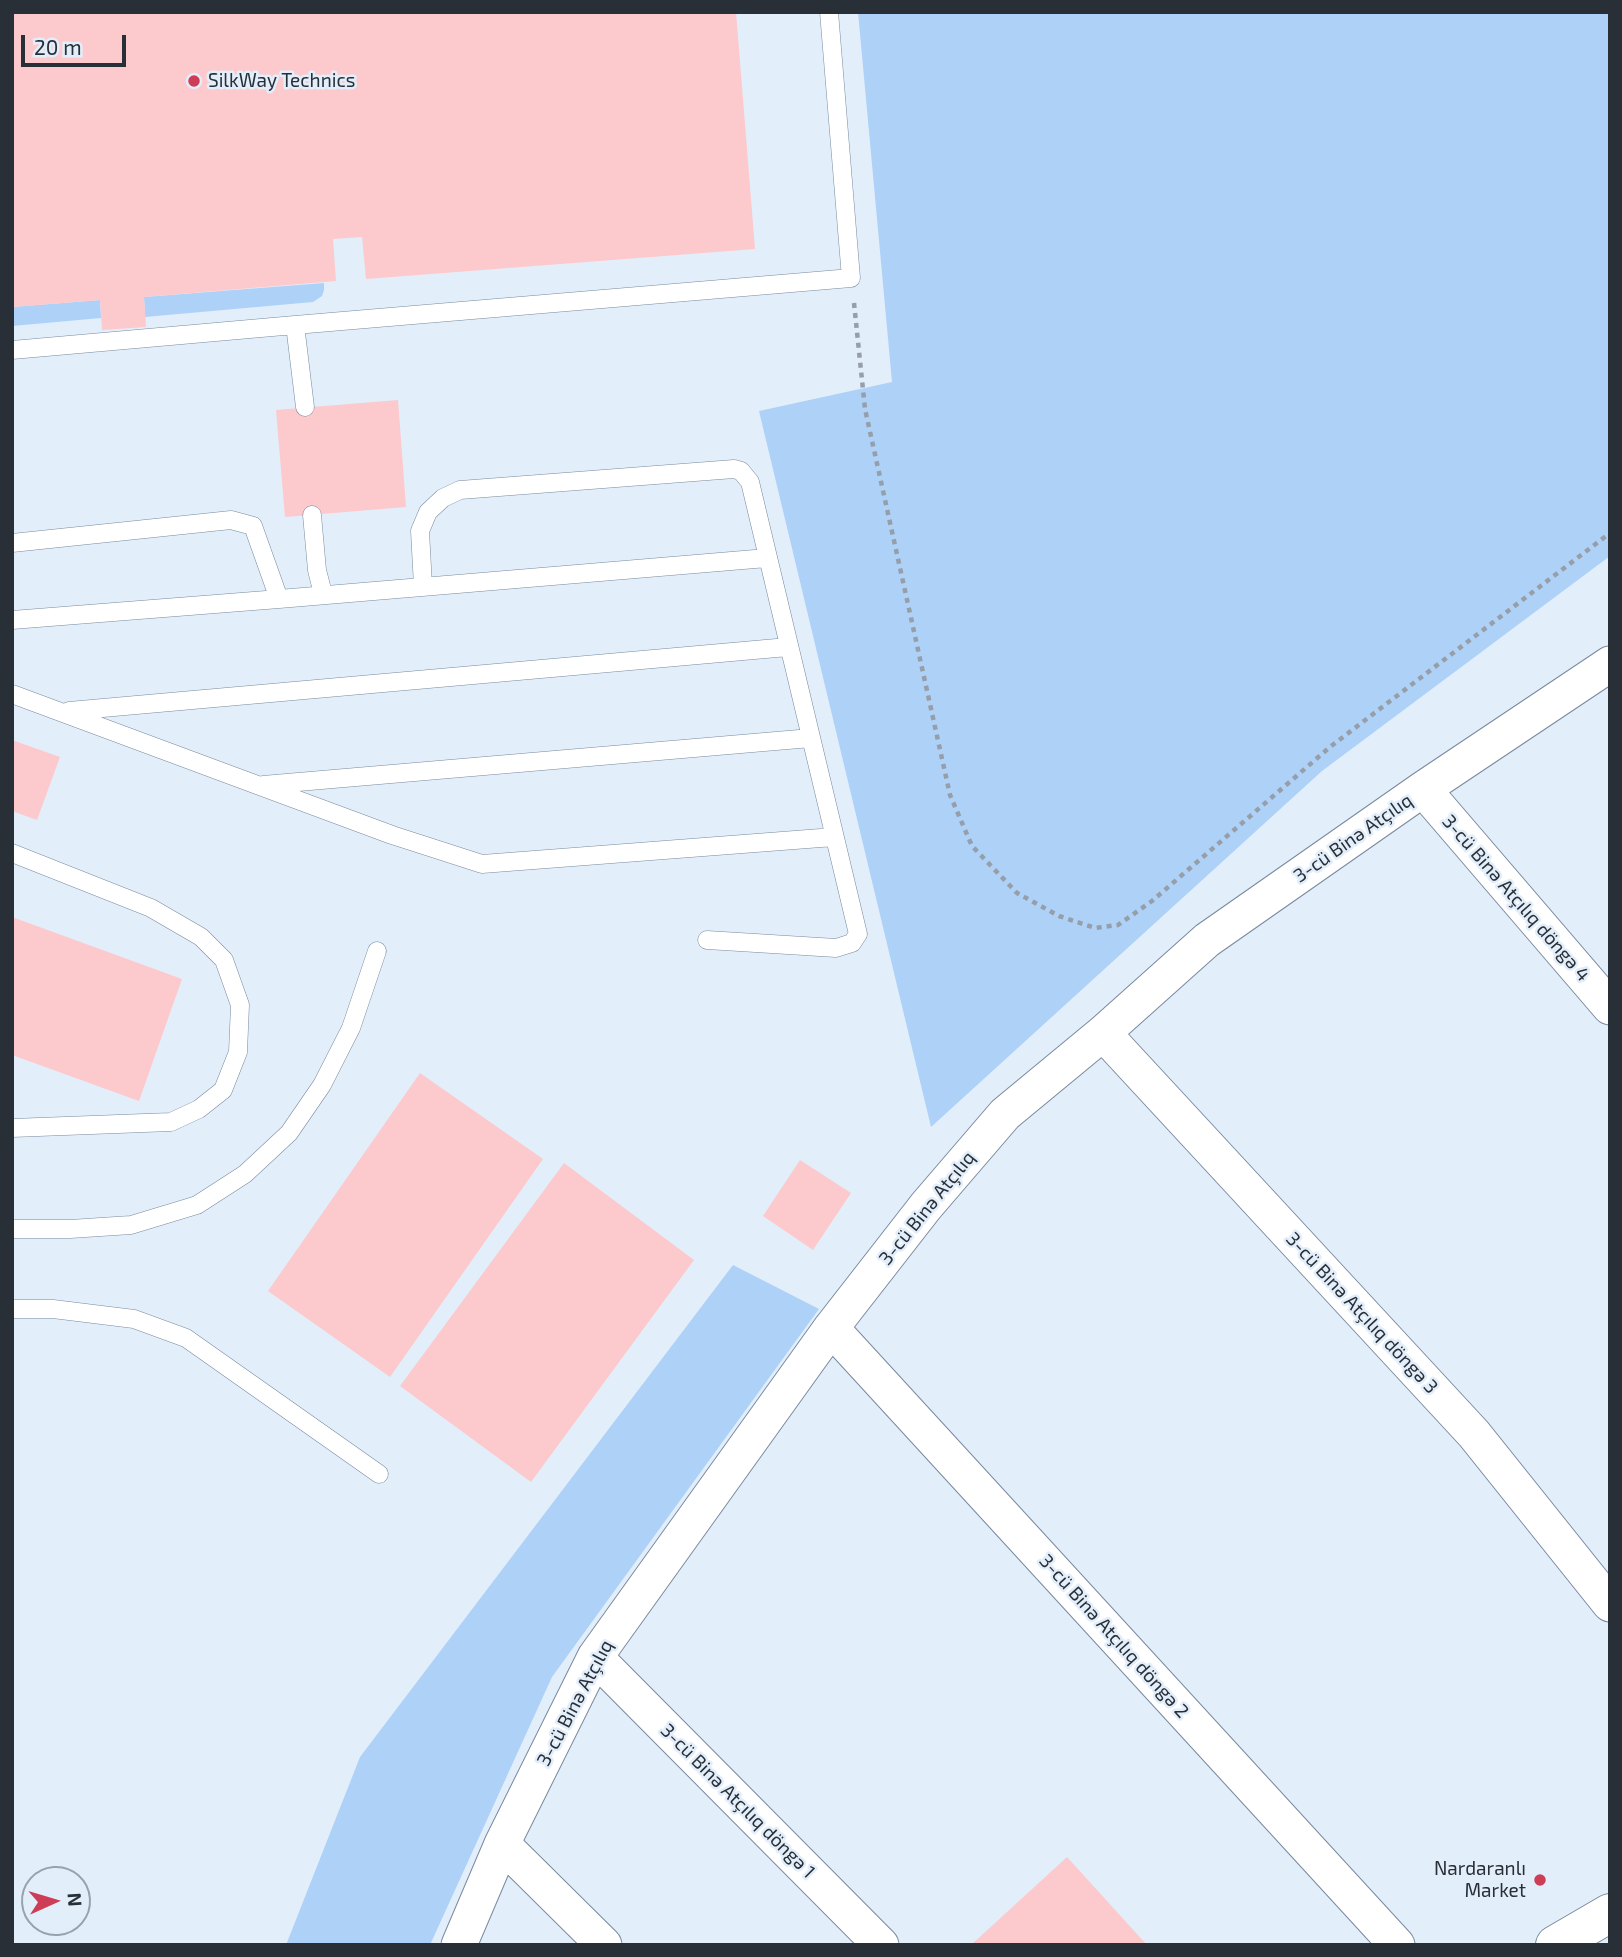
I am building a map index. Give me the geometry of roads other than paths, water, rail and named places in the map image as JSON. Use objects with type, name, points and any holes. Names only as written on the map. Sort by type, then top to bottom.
[{"type":"street","name":"3-cü Binə Atçılıq","points":[[459,1945],[502,1844],[595,1657],[831,1328],[926,1206],[1006,1114],[1207,940],[1423,789],[1610,664]]},
{"type":"street","name":"3-cü Binə Atçılıq döngə 4","points":[[1423,789],[1610,1007]]},
{"type":"street","name":"3-cü Binə Atçılıq döngə 3","points":[[1102,1033],[1474,1434],[1610,1604]]},
{"type":"street","name":"3-cü Binə Atçılıq döngə 2","points":[[831,1328],[1397,1945]]},
{"type":"street","name":"3-cü Binə Atçılıq döngə 1","points":[[595,1657],[881,1945]]},
{"type":"street","points":[[502,1844],[604,1945]]},
{"type":"street","points":[[1555,1945],[1609,1916]]},
{"type":"lane","points":[[12,349],[851,278],[830,12]]},
{"type":"lane","points":[[295,325],[305,407]]},
{"type":"lane","points":[[423,586],[420,531],[428,512],[443,498],[460,490],[734,469],[741,471],[750,482],[766,558],[858,934],[852,943],[836,948],[707,940]]},
{"type":"lane","points":[[312,515],[317,570],[323,594]]},
{"type":"lane","points":[[12,543],[231,520],[253,526],[279,599]]},
{"type":"lane","points":[[12,620],[766,558]]},
{"type":"lane","points":[[62,712],[789,647]]},
{"type":"lane","points":[[12,694],[392,835],[482,864],[834,837]]},
{"type":"lane","points":[[259,785],[811,738]]},
{"type":"lane","points":[[12,853],[152,908],[201,937],[224,960],[240,1005],[238,1052],[223,1090],[199,1109],[171,1122],[12,1128]]},
{"type":"lane","points":[[12,1228],[70,1229],[131,1225],[197,1205],[245,1174],[289,1133],[322,1085],[351,1028],[377,951]]},
{"type":"lane","points":[[12,1309],[53,1309],[134,1319],[186,1338],[379,1474]]},
{"type":"place","name":"SilkWay Technics","points":[[194,81]]},
{"type":"place","name":"Nardaranlı Market","points":[[1540,1880]]}]
